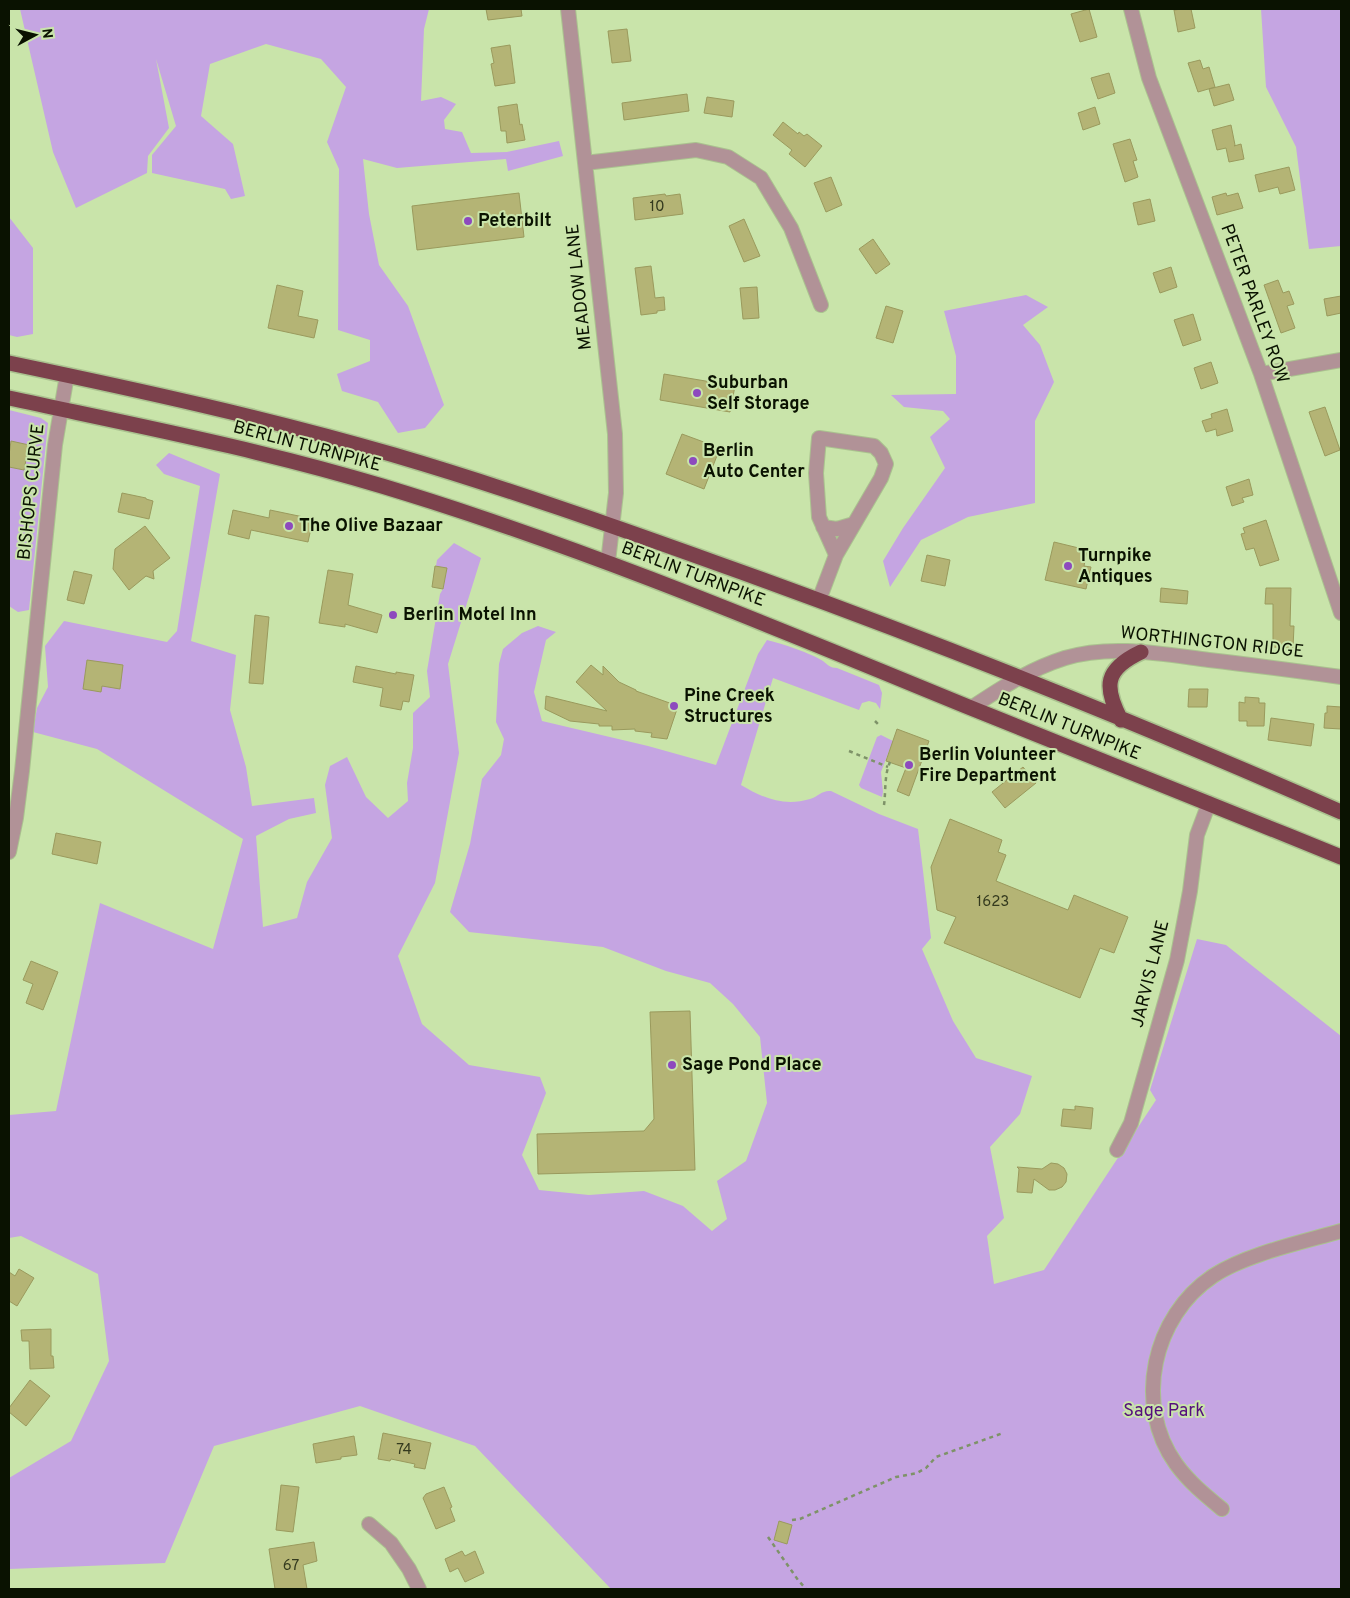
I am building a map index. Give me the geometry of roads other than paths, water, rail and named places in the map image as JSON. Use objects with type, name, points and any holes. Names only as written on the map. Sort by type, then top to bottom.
[{"type":"highway","name":"BERLIN TURNPIKE","points":[[9,363],[242,414],[316,433],[467,478],[613,526],[819,600],[1018,678],[1341,812]]},
{"type":"highway","name":"BERLIN TURNPIKE","points":[[9,398],[233,446],[343,475],[472,514],[608,562],[768,624],[1341,857]]},
{"type":"highway","points":[[1122,720],[1113,705],[1110,693],[1111,680],[1115,668],[1125,659],[1141,652]]},
{"type":"street","name":"MEADOW LANE","points":[[568,9],[615,434],[616,493],[608,562]]},
{"type":"street","name":"PETER PARLEY ROW","points":[[1131,9],[1149,78],[1260,374],[1341,613]]},
{"type":"street","points":[[585,163],[696,150],[728,157],[761,178],[791,228],[821,305]]},
{"type":"street","points":[[1260,374],[1341,360]]},
{"type":"street","name":"BISHOPS CURVE","points":[[9,852],[16,818],[22,771],[54,455],[67,375]]},
{"type":"street","points":[[819,600],[836,555],[881,478],[886,464],[881,453],[874,446],[819,438],[816,473],[817,504],[819,517],[836,555]]},
{"type":"street","points":[[823,527],[837,529],[854,524]]},
{"type":"street","name":"WORTHINGTON RIDGE","points":[[971,708],[1018,678],[1067,658],[1110,651],[1141,652],[1341,677]]},
{"type":"street","name":"JARVIS LANE","points":[[1117,1150],[1131,1123],[1177,960],[1190,891],[1197,835],[1209,803]]},
{"type":"street","points":[[1222,1509],[1196,1488],[1175,1463],[1157,1425],[1153,1379],[1157,1354],[1167,1328],[1181,1304],[1198,1286],[1214,1275],[1239,1263],[1341,1231]]},
{"type":"street","points":[[369,1524],[391,1543],[419,1589]]},
{"type":"place","name":"Peterbilt","points":[[468,221]]},
{"type":"place","name":"Suburban Self Storage","points":[[697,393]]},
{"type":"place","name":"Berlin Auto Center","points":[[693,461]]},
{"type":"place","name":"The Olive Bazaar","points":[[289,526]]},
{"type":"place","name":"Turnpike Antiques","points":[[1068,566]]},
{"type":"place","name":"Berlin Motel Inn","points":[[393,615]]},
{"type":"place","name":"Pine Creek Structures","points":[[674,706]]},
{"type":"place","name":"Berlin Volunteer Fire Department","points":[[909,765]]},
{"type":"place","name":"Sage Pond Place","points":[[672,1065]]},
{"type":"park label","name":"Sage Park","points":[[1164,1411]]}]
